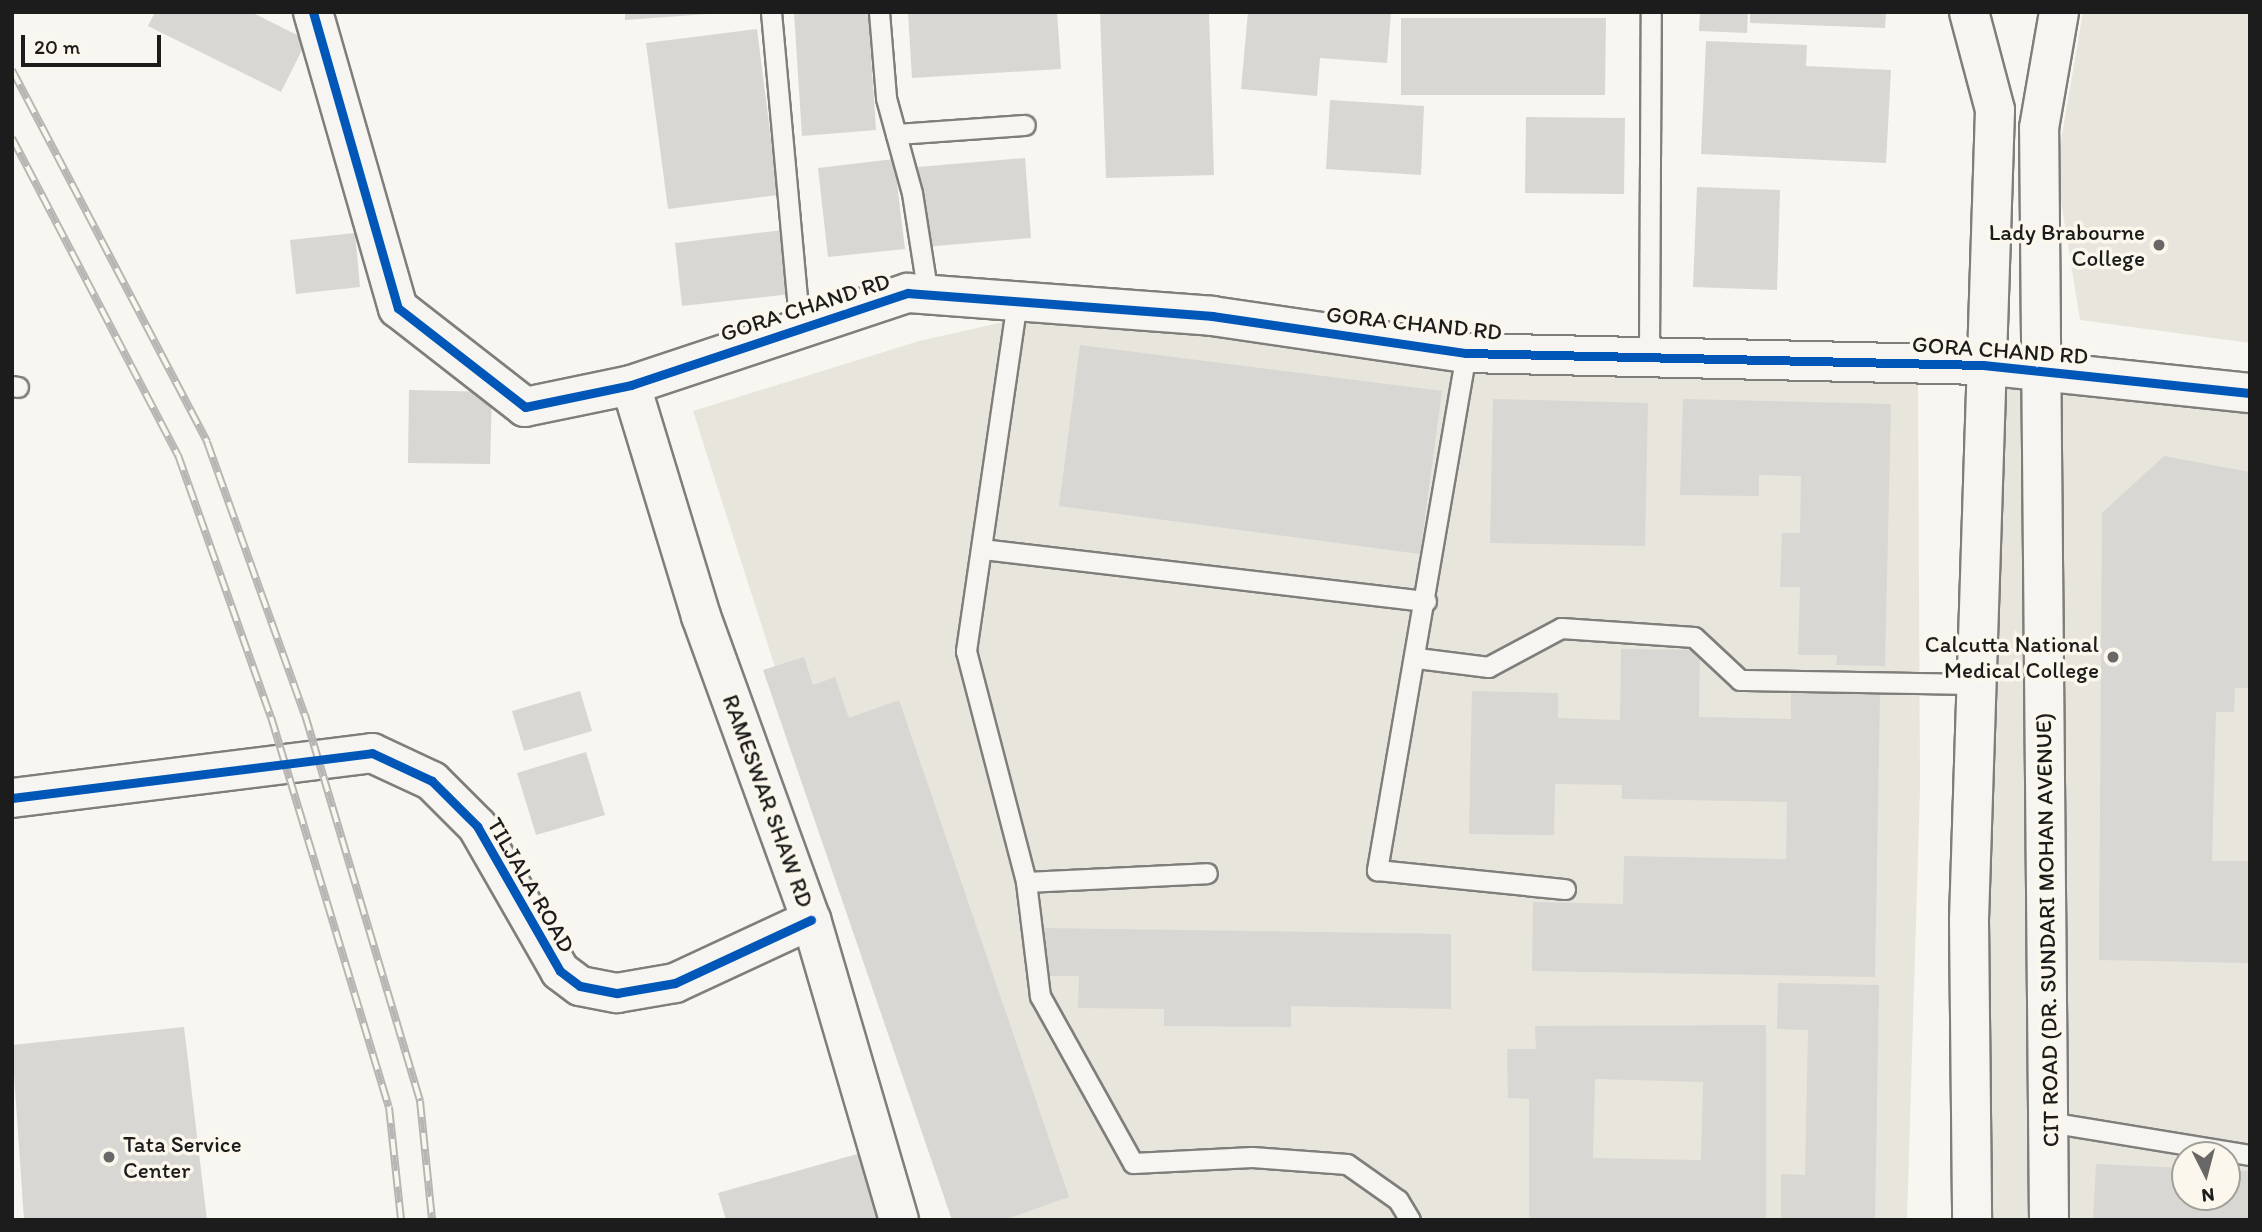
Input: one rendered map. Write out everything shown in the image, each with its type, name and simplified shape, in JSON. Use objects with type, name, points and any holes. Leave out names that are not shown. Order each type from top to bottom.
[{"type":"street","name":"GORA CHAND RD","points":[[313,12],[398,308],[524,407],[631,385],[908,293],[1212,316],[1466,353],[1649,353],[1983,365],[2250,393]]},
{"type":"street","points":[[1969,12],[1995,110],[1983,365],[1978,684],[1969,921],[1972,1220]]},
{"type":"street","name":"CIT ROAD (DR. SUNDARI MOHAN AVENUE)","points":[[2049,1220],[2039,128],[2059,12]]},
{"type":"street","name":"RAMESWAR SHAW RD","points":[[631,385],[701,616],[811,920],[899,1220]]},
{"type":"street","name":"TILJALA ROAD","points":[[12,798],[372,753],[432,781],[477,826],[560,971],[580,986],[617,993],[675,983],[811,920]]},
{"type":"lane","points":[[771,12],[800,329]]},
{"type":"lane","points":[[879,12],[886,98],[896,134],[928,295]]},
{"type":"lane","points":[[1649,353],[1651,12]]},
{"type":"lane","points":[[896,134],[1025,125]]},
{"type":"lane","points":[[1017,301],[966,651],[1026,882],[1040,996],[1133,1163],[1252,1157],[1347,1164],[1398,1200],[1410,1220]]},
{"type":"lane","points":[[1466,353],[1417,658],[1377,870],[1565,889]]},
{"type":"lane","points":[[982,549],[1426,601]]},
{"type":"lane","points":[[1417,658],[1488,667],[1561,628],[1694,637],[1740,680],[1978,684]]},
{"type":"lane","points":[[1026,882],[1206,873]]},
{"type":"lane","points":[[2048,1122],[2250,1155]]},
{"type":"shaded area","name":"Lady Brabourne College","points":[[2083,12],[2250,12],[2250,343],[2080,320],[2056,170]]},
{"type":"shaded area","points":[[1053,311],[1918,382],[1920,789],[1907,1220],[952,1220],[693,411],[919,341]]},
{"type":"shaded area","name":"Calcutta National Medical College","points":[[1983,365],[2250,393],[2250,1220],[1968,1220]]},
{"type":"building","points":[[155,12],[251,12],[307,40],[281,92],[148,26]]},
{"type":"building","points":[[625,12],[708,12],[708,14],[625,20]]},
{"type":"building","points":[[794,12],[868,12],[876,130],[802,136]]},
{"type":"building","points":[[908,12],[1057,12],[1061,69],[912,78]]},
{"type":"building","points":[[1100,12],[1209,12],[1214,175],[1106,178]]},
{"type":"building","points":[[1248,12],[1391,12],[1387,63],[1320,58],[1317,96],[1241,89]]},
{"type":"building","points":[[1700,12],[1748,12],[1747,33],[1699,31]]},
{"type":"building","points":[[1750,12],[1886,12],[1885,28],[1750,23]]},
{"type":"building","points":[[1401,18],[1606,18],[1605,95],[1401,95]]},
{"type":"building","points":[[757,29],[778,195],[668,209],[646,43]]},
{"type":"building","points":[[1706,41],[1807,45],[1806,66],[1891,70],[1886,163],[1701,154]]},
{"type":"building","points":[[1330,100],[1424,106],[1421,175],[1326,169]]},
{"type":"building","points":[[1526,117],[1625,118],[1624,194],[1525,193]]},
{"type":"building","points":[[1025,158],[1031,238],[924,247],[918,167]]},
{"type":"building","points":[[894,159],[905,249],[828,257],[818,168]]},
{"type":"building","points":[[1697,187],[1780,190],[1777,290],[1693,287]]},
{"type":"building","points":[[783,230],[791,294],[682,306],[675,243]]},
{"type":"building","points":[[355,233],[360,287],[296,294],[290,240]]},
{"type":"building","points":[[1080,345],[1442,391],[1420,554],[1059,506]]},
{"type":"building","points":[[409,390],[492,392],[490,464],[408,463]]},
{"type":"building","points":[[1493,399],[1648,403],[1645,546],[1490,543]]},
{"type":"building","points":[[1683,399],[1891,404],[1885,666],[1836,665],[1837,655],[1798,655],[1800,587],[1780,587],[1782,533],[1800,533],[1801,476],[1759,475],[1759,496],[1680,495]]},
{"type":"building","points":[[2164,456],[2250,472],[2250,688],[2235,688],[2234,712],[2216,712],[2212,861],[2250,861],[2250,963],[2099,960],[2102,513]]},
{"type":"building","points":[[1621,649],[1700,650],[1699,717],[1791,719],[1791,691],[1880,693],[1875,977],[1532,971],[1533,902],[1623,904],[1624,856],[1786,859],[1787,802],[1622,799],[1622,785],[1555,784],[1554,835],[1469,834],[1472,691],[1558,693],[1558,718],[1620,720]]},
{"type":"building","points":[[804,657],[813,685],[835,677],[849,718],[899,700],[1069,1197],[1004,1220],[952,1220],[763,670]]},
{"type":"building","points":[[580,691],[592,731],[524,751],[512,711]]},
{"type":"building","points":[[586,752],[605,815],[536,835],[517,773]]},
{"type":"building","points":[[1042,928],[1451,934],[1451,1009],[1291,1006],[1291,1027],[1164,1026],[1164,1009],[1078,1008],[1079,976],[1041,976]]},
{"type":"building","points":[[1778,983],[1879,985],[1875,1220],[1781,1220],[1781,1174],[1805,1175],[1808,1030],[1777,1029]]},
{"type":"building","points":[[1766,1025],[1766,1220],[1529,1220],[1529,1099],[1508,1098],[1507,1049],[1536,1049],[1535,1026]],"holes":[[[1595,1079],[1703,1082],[1701,1160],[1593,1158]]]},
{"type":"building","name":"Tata Service Center","points":[[184,1027],[207,1220],[24,1220],[12,1045]]},
{"type":"building","points":[[868,1151],[888,1220],[726,1220],[718,1193]]},
{"type":"building","points":[[2096,1164],[2171,1167],[2171,1211],[2241,1211],[2241,1171],[2250,1171],[2250,1220],[2093,1220]]},
{"type":"railway","points":[[12,70],[207,442],[305,715],[420,1101],[432,1220]]},
{"type":"railway","points":[[12,138],[178,455],[271,717],[389,1107],[401,1220]]},
{"type":"cycle path","points":[[313,12],[398,308],[525,407],[631,385],[908,293],[1212,316],[1466,353],[1983,365],[2250,393]]},
{"type":"cycle path","points":[[12,798],[372,753],[432,781],[477,826],[560,971],[580,986],[617,993],[675,983],[811,920]]},
{"type":"place","name":"Lady Brabourne College","points":[[2159,245]]},
{"type":"place","name":"Calcutta National Medical College","points":[[2113,657]]},
{"type":"place","name":"Tata Service Center","points":[[109,1157]]}]
